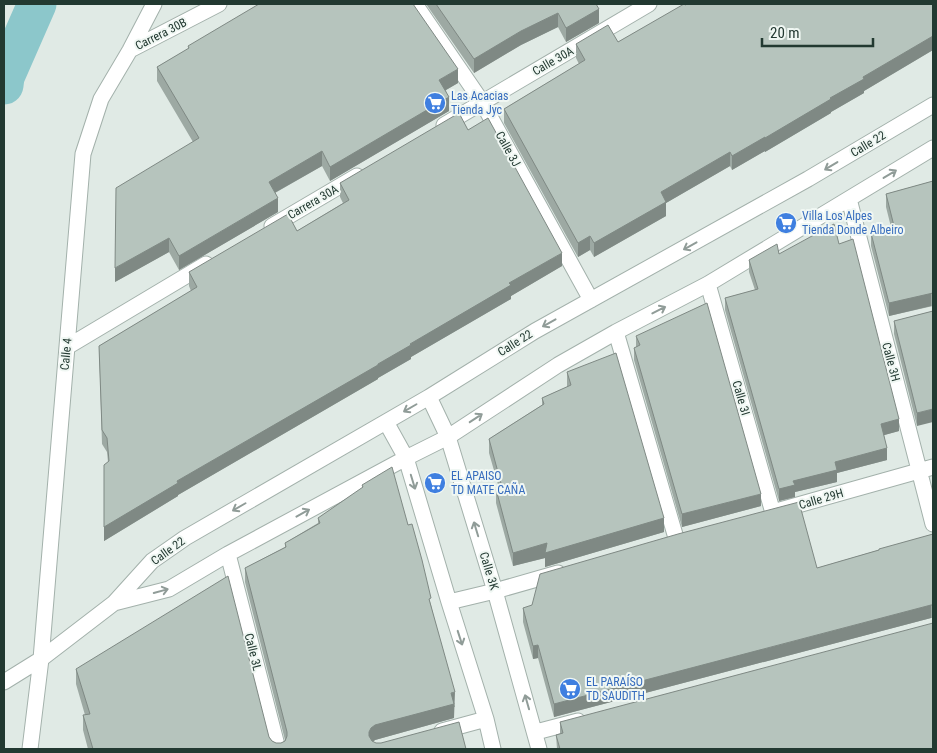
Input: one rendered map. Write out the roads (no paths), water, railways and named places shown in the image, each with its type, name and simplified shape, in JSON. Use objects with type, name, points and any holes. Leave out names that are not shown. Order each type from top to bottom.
[{"type":"street","name":"Calle 4","points":[[30,749],[41,660],[82,154],[102,99],[154,4]]},
{"type":"street","name":"Carrera 30B","points":[[130,50],[219,4]]},
{"type":"street","name":"Calle 3J","points":[[415,4],[482,102],[592,300]]},
{"type":"street","name":"Calle 30A","points":[[482,102],[649,4]]},
{"type":"street","points":[[431,132],[482,102]]},
{"type":"street","name":"Calle 22","points":[[6,681],[41,660],[114,603],[152,561],[185,538],[429,397],[535,331],[808,179],[933,105]]},
{"type":"street","name":"Calle 22","points":[[114,603],[169,589],[228,554],[448,437],[558,365],[708,284],[933,148]]},
{"type":"street","name":"Carrera 30A","points":[[262,232],[372,167]]},
{"type":"street","name":"Calle 3H","points":[[849,199],[882,327],[926,468],[933,524]]},
{"type":"street","points":[[67,346],[220,257]]},
{"type":"street","name":"Calle 3I","points":[[708,284],[768,514]]},
{"type":"street","points":[[882,327],[899,323]]},
{"type":"street","points":[[616,332],[676,538]]},
{"type":"street","name":"Calle 3K","points":[[429,397],[448,437],[495,591],[540,749]]},
{"type":"street","points":[[386,422],[406,458],[486,719],[493,749]]},
{"type":"street","name":"Calle 29H","points":[[768,514],[926,468]]},
{"type":"street","name":"Calle 3L","points":[[228,554],[278,749]]},
{"type":"street","points":[[449,602],[571,569]]},
{"type":"street","points":[[536,732],[592,717]]},
{"type":"street","points":[[432,734],[486,719]]},
{"type":"street","name":"Calle 4","points":[[33,720],[42,749]]},
{"type":"waterway","points":[[4,85],[5,77],[37,4]]},
{"type":"place","name":"Las Acacias Tienda Jyc","points":[[435,103]]},
{"type":"place","name":"Villa Los Alpes Tienda Donde Albeiro","points":[[786,223]]},
{"type":"place","name":"EL APAISO TD MATE CAÑA","points":[[435,483]]},
{"type":"place","name":"EL PARAÍSO TD SAUDITH","points":[[570,689]]}]
